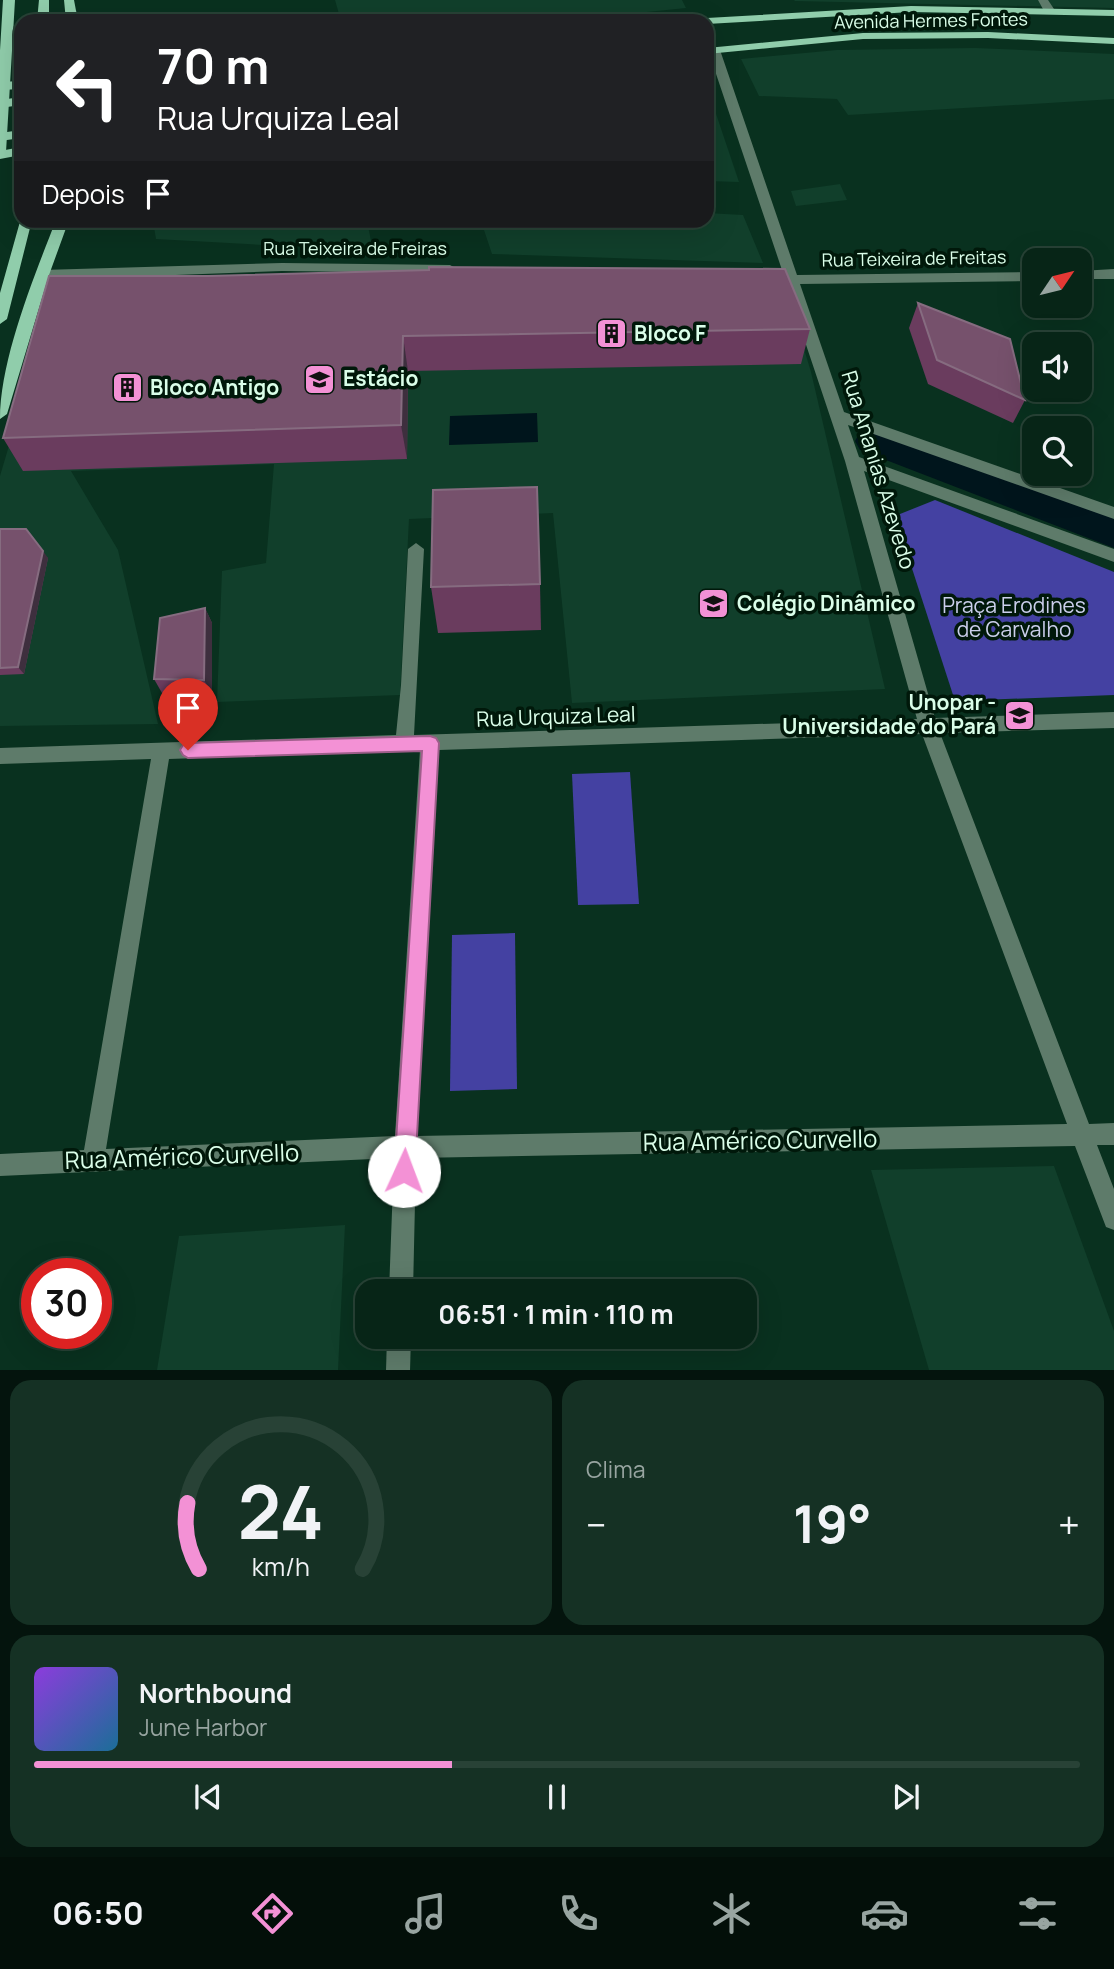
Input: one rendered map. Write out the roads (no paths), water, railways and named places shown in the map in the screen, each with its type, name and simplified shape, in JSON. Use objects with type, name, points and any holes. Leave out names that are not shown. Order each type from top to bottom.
[{"type":"main road","points":[[0,153],[9,0]]},
{"type":"main road","name":"Avenida Hermes Fontes","points":[[714,20],[803,12],[1046,5],[1114,13]]},
{"type":"main road","name":"Avenida Hermes Fontes","points":[[714,51],[863,36],[988,35],[1114,41]]},
{"type":"main road","points":[[0,319],[24,228]]},
{"type":"main road","points":[[0,414],[42,275],[61,228]]},
{"type":"street","name":"Rua Ananias Azevedo","points":[[714,59],[794,280],[853,461],[929,728],[1114,1219]]},
{"type":"street","name":"Rua Teixeira de Freiras","points":[[42,275],[282,267],[459,270]]},
{"type":"street","points":[[1092,275],[1114,274]]},
{"type":"street","name":"Rua Teixeira de Freitas","points":[[794,280],[1022,276]]},
{"type":"street","points":[[767,280],[794,280]]},
{"type":"street","points":[[838,416],[1114,513]]},
{"type":"street","points":[[853,461],[1114,556]]},
{"type":"street","points":[[404,744],[410,685],[416,549]]},
{"type":"street","name":"Rua Urquiza Leal","points":[[0,756],[1114,720]]},
{"type":"street","points":[[401,1279],[405,1147],[430,743]]},
{"type":"street","points":[[93,1161],[161,751]]},
{"type":"street","name":"Rua Américo Curvello","points":[[0,1165],[405,1147],[1114,1135]]},
{"type":"street","points":[[398,1370],[399,1349]]},
{"type":"water","points":[[537,413],[538,442],[449,445],[450,416]]},
{"type":"waterway","points":[[872,441],[1114,533]]},
{"type":"place","name":"Bloco F","points":[[611,334]]},
{"type":"place","name":"Estácio","points":[[320,379]]},
{"type":"place","name":"Bloco Antigo","points":[[127,388]]},
{"type":"place","name":"Colégio Dinâmico","points":[[714,604]]},
{"type":"place","name":"Unopar - Universidade do Pará","points":[[1019,715]]},
{"type":"park label","name":"Praça Erodines de Carvalho","points":[[1014,618]]}]
